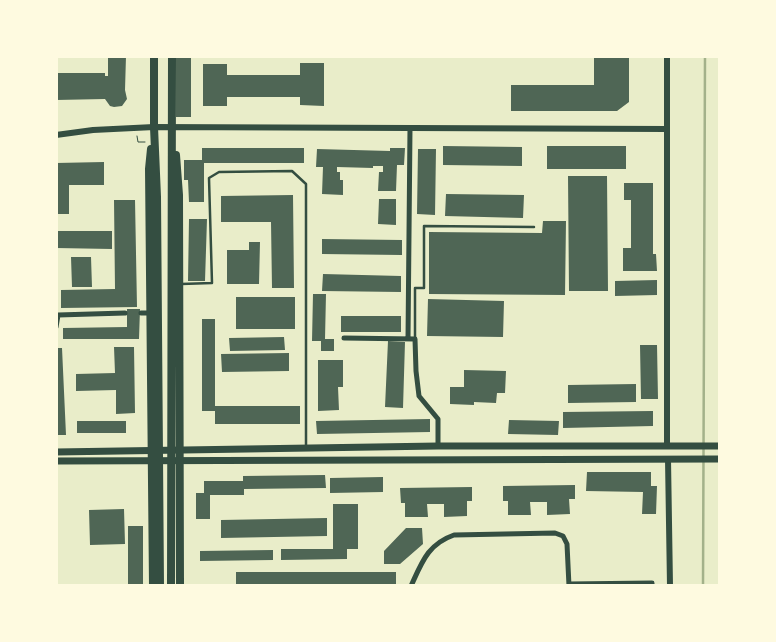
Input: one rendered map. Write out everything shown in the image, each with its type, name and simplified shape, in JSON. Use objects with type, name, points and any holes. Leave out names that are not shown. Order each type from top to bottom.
[{"type":"main road","points":[[154,56],[160,586]]},
{"type":"main road","points":[[171,586],[172,56]]},
{"type":"main road","points":[[154,127],[149,169],[151,461],[154,586]]},
{"type":"main road","points":[[172,127],[179,195],[180,586]]},
{"type":"main road","points":[[56,452],[438,446],[720,446]]},
{"type":"main road","points":[[56,461],[719,459]]},
{"type":"street","points":[[667,56],[667,446]]},
{"type":"street","points":[[56,136],[93,130],[154,127],[667,129]]},
{"type":"street","points":[[408,339],[410,128]]},
{"type":"street","points":[[56,327],[58,315],[125,313]]},
{"type":"street","points":[[140,313],[150,313]]},
{"type":"street","points":[[344,338],[415,339],[419,396],[438,419],[438,446]]},
{"type":"street","points":[[668,459],[670,586]]},
{"type":"street","points":[[411,586],[424,557],[441,540],[454,536],[555,533],[563,536],[567,544],[569,585],[652,583],[652,586]]},
{"type":"lane","points":[[179,284],[212,284],[209,178],[219,172],[292,172],[306,184],[306,448]]},
{"type":"lane","points":[[415,339],[415,288],[424,288],[424,226],[534,228]]},
{"type":"building","points":[[108,56],[126,56],[125,90],[127,99],[122,106],[110,106],[105,99],[56,100],[56,73],[105,73],[105,76],[108,76]]},
{"type":"building","points":[[176,56],[191,56],[191,117],[176,117]]},
{"type":"building","points":[[594,56],[629,56],[629,102],[617,111],[511,111],[511,85],[594,85]]},
{"type":"building","points":[[300,63],[324,63],[324,106],[300,105],[300,97],[227,97],[227,106],[203,106],[203,64],[227,64],[227,75],[300,75]]},
{"type":"building","points":[[443,146],[522,147],[522,166],[443,165]]},
{"type":"building","points":[[547,146],[626,146],[626,169],[547,169]]},
{"type":"building","points":[[202,148],[304,148],[304,163],[204,163],[204,202],[189,202],[188,180],[184,180],[184,160],[202,160]]},
{"type":"building","points":[[390,148],[405,148],[404,165],[397,165],[396,191],[378,191],[379,172],[383,172],[383,166],[373,166],[373,168],[337,167],[337,172],[340,172],[340,180],[343,180],[343,195],[322,194],[323,167],[316,167],[317,149],[390,151]]},
{"type":"building","points":[[418,149],[436,149],[435,215],[417,214]]},
{"type":"building","points":[[104,162],[104,185],[69,185],[69,214],[56,214],[56,163]]},
{"type":"building","points":[[568,176],[607,176],[608,291],[569,291]]},
{"type":"building","points":[[624,183],[653,183],[653,254],[656,254],[657,271],[623,271],[623,248],[631,248],[631,200],[624,200]]},
{"type":"building","points":[[446,194],[524,195],[523,218],[445,216]]},
{"type":"building","points":[[293,195],[294,288],[272,288],[271,222],[221,222],[221,196]]},
{"type":"building","points":[[379,199],[396,199],[396,225],[378,224]]},
{"type":"building","points":[[114,200],[135,200],[137,307],[61,308],[61,290],[115,289]]},
{"type":"building","points":[[189,219],[207,219],[205,281],[188,281]]},
{"type":"building","points":[[543,221],[566,221],[565,295],[429,294],[429,232],[542,233]]},
{"type":"building","points":[[56,231],[112,231],[112,249],[56,248]]},
{"type":"building","points":[[322,239],[402,240],[402,255],[322,254]]},
{"type":"building","points":[[249,242],[260,242],[259,284],[227,284],[227,250],[249,250]]},
{"type":"building","points":[[71,257],[91,257],[92,287],[72,287]]},
{"type":"building","points":[[323,274],[401,276],[401,292],[322,291]]},
{"type":"building","points":[[657,280],[657,295],[615,296],[615,281]]},
{"type":"building","points":[[313,294],[326,294],[325,339],[334,339],[334,351],[321,351],[321,341],[312,341]]},
{"type":"building","points":[[236,297],[295,297],[295,329],[236,329]]},
{"type":"building","points":[[428,299],[504,301],[503,337],[427,336]]},
{"type":"building","points":[[127,309],[140,309],[139,339],[63,339],[63,328],[127,327]]},
{"type":"building","points":[[341,316],[401,316],[401,332],[341,332]]},
{"type":"building","points":[[202,319],[215,319],[215,406],[300,406],[300,424],[215,424],[215,411],[202,411]]},
{"type":"building","points":[[284,337],[285,350],[230,351],[229,338]]},
{"type":"building","points":[[388,341],[405,342],[403,408],[385,407]]},
{"type":"building","points":[[640,345],[657,345],[658,399],[641,399]]},
{"type":"building","points":[[114,347],[134,347],[135,413],[116,414],[116,390],[76,391],[76,374],[115,373]]},
{"type":"building","points":[[56,348],[62,348],[66,435],[56,435]]},
{"type":"building","points":[[289,353],[289,371],[222,372],[221,354]]},
{"type":"building","points":[[318,360],[343,360],[343,387],[338,387],[339,410],[318,411]]},
{"type":"building","points":[[464,370],[506,371],[505,393],[497,393],[496,403],[474,402],[474,405],[450,404],[450,387],[464,387]]},
{"type":"building","points":[[636,384],[636,402],[568,403],[568,385]]},
{"type":"building","points":[[653,411],[653,426],[563,428],[563,412]]},
{"type":"building","points":[[430,419],[430,432],[317,434],[316,421]]},
{"type":"building","points":[[509,420],[559,421],[558,435],[508,434]]},
{"type":"building","points":[[77,421],[126,421],[126,433],[77,433]]},
{"type":"building","points":[[587,472],[651,472],[651,486],[657,486],[656,514],[642,514],[643,492],[586,491]]},
{"type":"building","points":[[325,475],[326,488],[244,489],[244,495],[210,495],[210,519],[196,519],[196,493],[204,493],[204,481],[243,481],[243,476]]},
{"type":"building","points":[[383,477],[383,492],[330,493],[330,478]]},
{"type":"building","points":[[575,485],[575,499],[569,499],[570,514],[547,515],[547,502],[530,502],[531,515],[508,515],[508,501],[503,501],[503,486]]},
{"type":"building","points":[[472,487],[472,501],[467,501],[467,516],[444,517],[444,504],[427,504],[428,517],[405,517],[405,503],[401,503],[400,488]]},
{"type":"building","points":[[333,504],[358,504],[358,549],[347,549],[347,559],[281,560],[281,549],[333,549]]},
{"type":"building","points":[[124,509],[125,544],[90,545],[89,510]]},
{"type":"building","points":[[327,518],[327,536],[221,538],[221,520]]},
{"type":"building","points":[[128,526],[143,526],[143,586],[128,586]]},
{"type":"building","points":[[406,528],[422,528],[423,544],[400,564],[384,564],[384,551]]},
{"type":"building","points":[[273,550],[273,560],[200,561],[200,551]]},
{"type":"building","points":[[236,572],[396,572],[396,586],[236,586]]},
{"type":"waterway","points":[[703,586],[705,56]]}]
